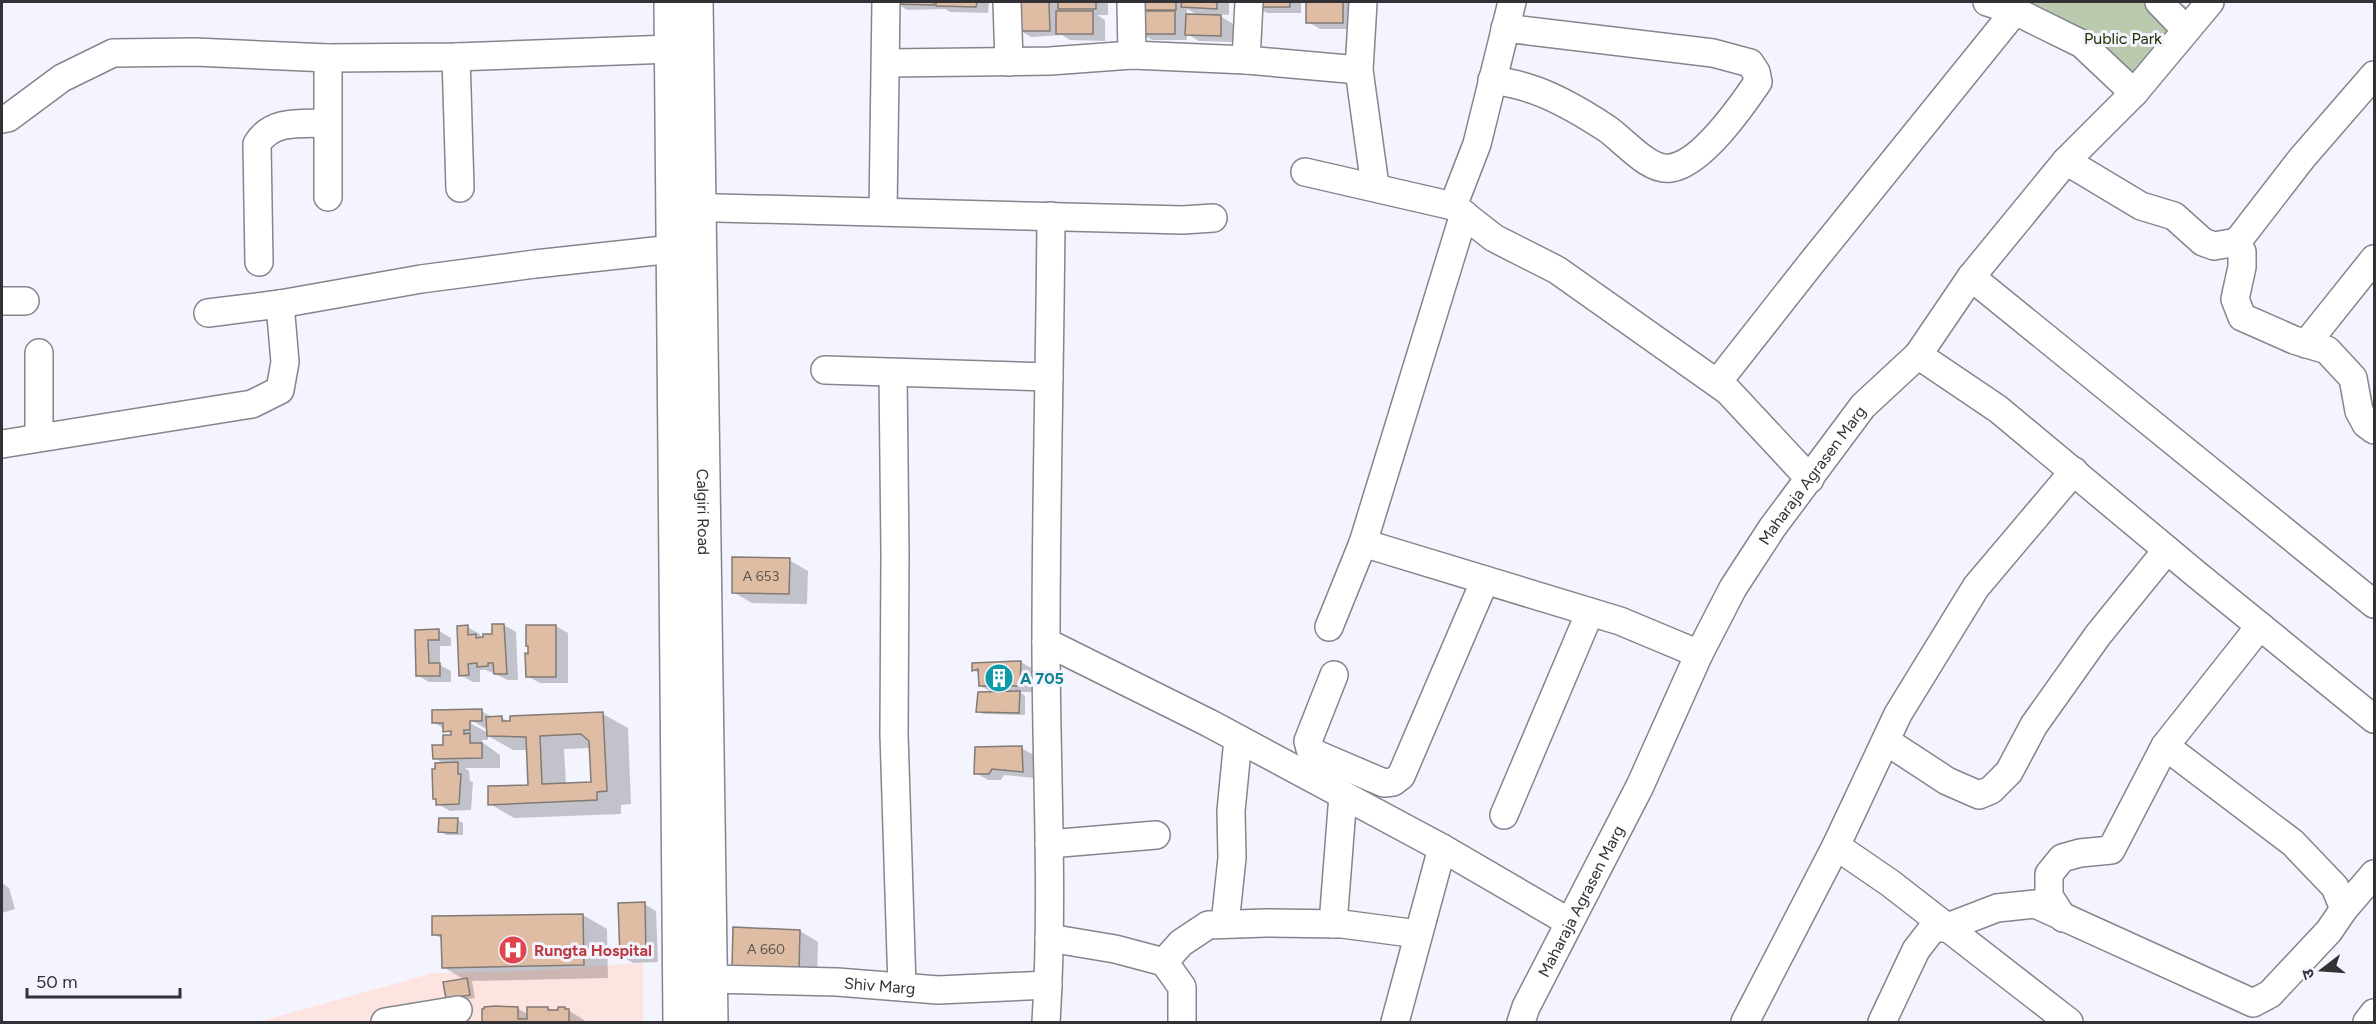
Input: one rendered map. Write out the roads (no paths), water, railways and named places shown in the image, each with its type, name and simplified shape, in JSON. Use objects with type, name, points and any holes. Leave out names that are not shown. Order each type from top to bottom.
[{"type":"main road","name":"Calgiri Road","points":[[671,2],[671,49],[685,207],[711,1023]]},
{"type":"main road","name":"Calgiri Road","points":[[680,1023],[673,249],[685,207],[696,2]]},
{"type":"street","points":[[883,212],[886,2]]},
{"type":"street","points":[[1007,2],[1009,62]]},
{"type":"street","points":[[1131,2],[1132,55]]},
{"type":"street","points":[[1246,60],[1248,2]]},
{"type":"street","points":[[1363,2],[1359,70],[1375,186]]},
{"type":"street","points":[[1329,627],[1363,543],[1477,144],[1512,2]]},
{"type":"street","points":[[1987,2],[2015,11],[2082,44],[2134,93]]},
{"type":"street","points":[[2158,2],[2186,30]]},
{"type":"street","name":"Maharaja Agrasen Marg","points":[[1521,1023],[1526,1007],[1640,786],[1699,654],[1733,588],[1772,528],[1863,406],[1918,355],[1971,277],[2066,161],[2134,93],[2210,2]]},
{"type":"street","points":[[1717,383],[2015,11]]},
{"type":"street","points":[[1492,80],[1528,88],[1554,99],[1606,128],[1652,165],[1671,168],[1696,157],[1758,82],[1756,72],[1750,63],[1713,53],[1505,27]]},
{"type":"street","points":[[2,119],[8,118],[62,78],[113,53],[195,52],[328,58],[456,57],[671,49]]},
{"type":"street","points":[[886,63],[1009,62],[1132,55],[1246,60],[1359,70]]},
{"type":"street","points":[[456,57],[460,188]]},
{"type":"street","points":[[328,58],[328,197]]},
{"type":"street","points":[[2066,161],[2141,206],[2174,216],[2203,242],[2214,246],[2236,242],[2302,158],[2374,75]]},
{"type":"street","points":[[259,262],[257,144],[263,134],[277,125],[327,123]]},
{"type":"street","points":[[1305,171],[1375,186],[1458,210],[1494,238],[1557,270],[1728,391],[1810,478]]},
{"type":"street","points":[[685,207],[1183,220],[1213,218]]},
{"type":"street","points":[[1046,1023],[1049,844],[1046,642],[1052,216]]},
{"type":"street","points":[[2236,242],[2242,252],[2242,267],[2235,299],[2242,317],[2306,344],[2327,350],[2353,378],[2359,411],[2366,424],[2374,430]]},
{"type":"street","points":[[208,313],[280,304],[421,279],[673,249]]},
{"type":"street","points":[[2306,344],[2374,259]]},
{"type":"street","points":[[1971,277],[2374,604]]},
{"type":"street","points":[[2,444],[252,404],[280,390],[285,362],[280,304]]},
{"type":"street","points":[[39,353],[39,437]]},
{"type":"street","points":[[1918,355],[1998,409],[2374,719]]},
{"type":"street","points":[[825,370],[1050,377]]},
{"type":"street","points":[[893,373],[894,734],[902,987]]},
{"type":"street","points":[[1745,1023],[1836,846],[1898,714],[1976,587],[2074,471]]},
{"type":"street","points":[[1363,543],[1620,621],[1699,654]]},
{"type":"street","points":[[1886,741],[1947,781],[1979,795],[1991,790],[2008,772],[2034,725],[2098,635],[2167,550]]},
{"type":"street","points":[[1334,675],[1308,741],[1310,749],[1316,754],[1384,783],[1393,782],[1401,776],[1485,580]]},
{"type":"street","points":[[1504,814],[1590,612]]},
{"type":"street","points":[[2063,918],[2049,896],[2049,874],[2062,858],[2080,853],[2111,850],[2165,746],[2260,626]]},
{"type":"street","points":[[1046,642],[1239,739],[1442,848],[1569,922]]},
{"type":"street","points":[[1225,924],[1232,858],[1231,811],[1239,739]]},
{"type":"street","points":[[2165,746],[2293,843],[2335,887],[2344,909]]},
{"type":"street","points":[[1333,924],[1343,795]]},
{"type":"street","points":[[1049,844],[1156,835]]},
{"type":"street","points":[[1836,846],[1890,883],[2069,1023]]},
{"type":"street","points":[[1395,1023],[1442,848]]},
{"type":"street","points":[[1882,1023],[1916,950],[1933,928],[1945,928],[1997,908],[2035,904],[2256,1013],[2270,994],[2330,932],[2344,909],[2374,874]]},
{"type":"street","points":[[1164,962],[1181,943],[1208,925],[1333,924],[1418,934]]},
{"type":"street","points":[[1048,938],[1115,949],[1164,962],[1182,987],[1182,1023]]},
{"type":"street","name":"Shiv Marg","points":[[710,979],[837,982],[938,990],[1048,985]]},
{"type":"street","points":[[386,1023],[458,1010]]},
{"type":"street","points":[[2367,1023],[2374,1013]]},
{"type":"place","name":"A 705","points":[[999,678]]},
{"type":"place","name":"Rungta Hospital","points":[[513,950]]},
{"type":"park label","name":"Public Park","points":[[2123,38]]}]
